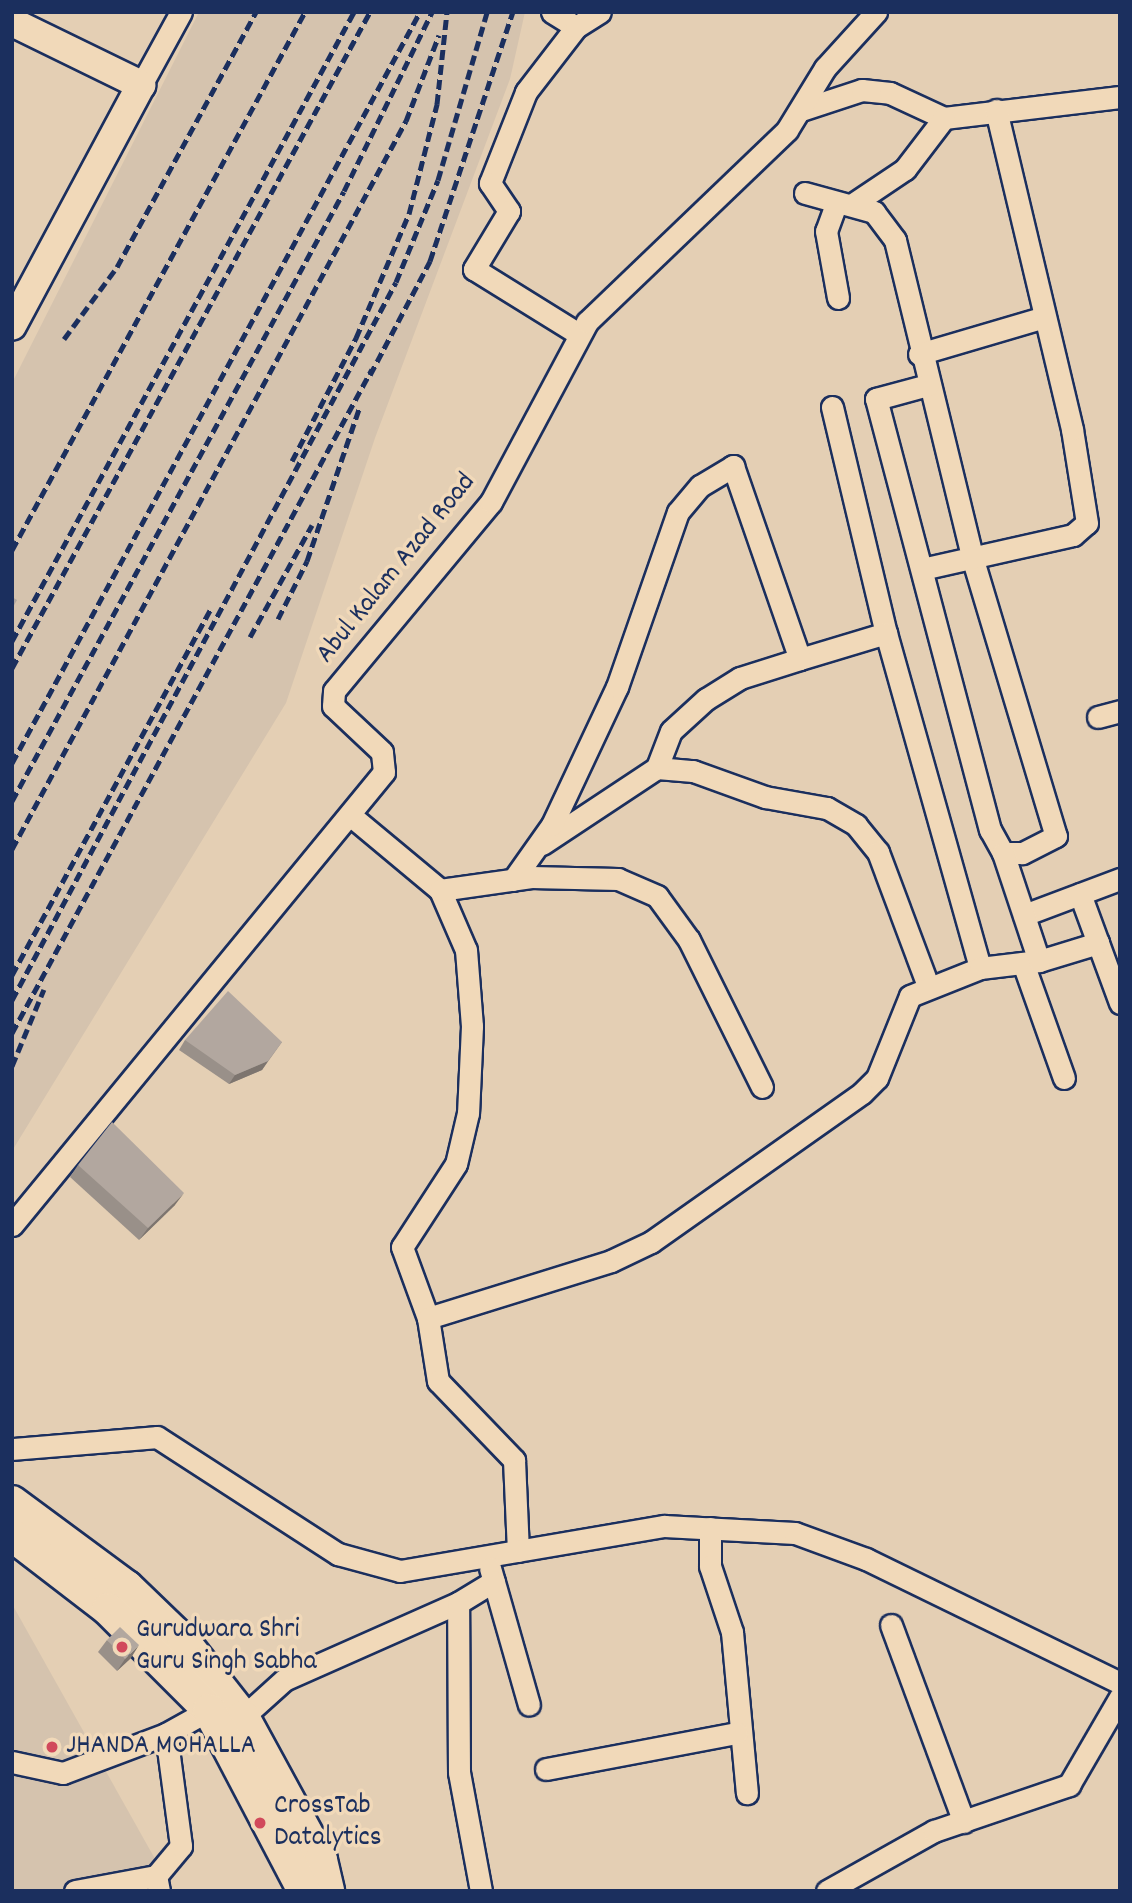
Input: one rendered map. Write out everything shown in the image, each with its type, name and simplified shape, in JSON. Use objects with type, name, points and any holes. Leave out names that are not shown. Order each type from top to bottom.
[{"type":"main road","points":[[12,1502],[127,1587],[184,1643],[243,1717],[321,1860],[328,1891]]},
{"type":"main road","points":[[12,1535],[108,1609],[209,1710],[304,1891]]},
{"type":"street","points":[[12,326],[181,12]]},
{"type":"street","points":[[552,12],[576,27]]},
{"type":"street","points":[[579,334],[474,268],[509,211],[490,183],[526,92],[576,27],[600,12]]},
{"type":"street","name":"Abul Kalam Azad Road","points":[[12,1225],[97,1114],[375,786],[386,761],[333,706],[334,691],[491,502],[579,334],[727,193],[801,110],[825,68],[876,12]]},
{"type":"street","points":[[12,22],[141,85]]},
{"type":"street","points":[[801,110],[876,90],[944,118],[1120,97]]},
{"type":"street","points":[[922,569],[1073,535],[1087,523],[1045,317],[996,110]]},
{"type":"street","points":[[838,298],[826,231],[845,204],[905,169],[944,118]]},
{"type":"street","points":[[806,193],[886,220],[973,559],[1056,836],[1050,845],[1003,853]]},
{"type":"street","points":[[919,354],[1045,317]]},
{"type":"street","points":[[928,385],[876,399],[984,811],[1003,853],[1024,915],[1031,962],[1064,1079]]},
{"type":"street","points":[[832,407],[886,633],[980,968]]},
{"type":"street","points":[[513,880],[539,846],[617,687],[678,512],[700,486],[733,466],[800,659]]},
{"type":"street","points":[[539,846],[657,768],[671,732],[706,699],[740,678],[886,633]]},
{"type":"street","points":[[1098,717],[1120,711]]},
{"type":"street","points":[[657,768],[693,771],[765,797],[827,807],[851,820],[878,852],[928,986]]},
{"type":"street","points":[[350,815],[440,890],[466,950],[472,1026],[468,1113],[456,1164],[402,1247],[428,1318],[438,1381],[514,1460],[518,1551]]},
{"type":"street","points":[[1024,915],[1120,878]]},
{"type":"street","points":[[440,890],[513,880],[618,879],[657,896],[689,940],[762,1087]]},
{"type":"street","points":[[1080,894],[1120,1003]]},
{"type":"street","points":[[428,1318],[611,1261],[651,1242],[862,1093],[883,1066],[902,1006],[928,986],[980,968],[1031,962],[1098,943]]},
{"type":"street","points":[[12,1449],[157,1437],[338,1554],[400,1571],[664,1527],[795,1533],[854,1555],[1120,1683]]},
{"type":"street","points":[[710,1528],[712,1576],[732,1632],[737,1733],[747,1793]]},
{"type":"street","points":[[487,1556],[529,1705]]},
{"type":"street","points":[[243,1717],[284,1680],[458,1603],[494,1581]]},
{"type":"street","points":[[458,1603],[458,1772],[481,1891]]},
{"type":"street","points":[[891,1625],[964,1822]]},
{"type":"street","points":[[827,1891],[858,1883],[964,1822],[1069,1784],[1120,1697]]},
{"type":"street","points":[[12,1762],[63,1773],[166,1734],[209,1710]]},
{"type":"street","points":[[546,1769],[737,1733]]},
{"type":"street","points":[[75,1891],[157,1884],[181,1846],[166,1734]]},
{"type":"shaded area","points":[[199,12],[525,12],[510,79],[375,438],[286,703],[12,1151],[12,383]]},
{"type":"shaded area","name":"JHANDA MOHALLA","points":[[12,1604],[173,1891],[12,1891]]},
{"type":"building","points":[[228,991],[282,1042],[268,1061],[235,1075],[185,1040]]},
{"type":"building","points":[[112,1122],[184,1193],[148,1228],[78,1165]]},
{"type":"building","points":[[120,1627],[139,1645],[125,1659],[107,1640]]},
{"type":"railway","points":[[64,339],[117,267],[256,12]]},
{"type":"railway","points":[[12,550],[305,12]]},
{"type":"railway","points":[[12,641],[354,12]]},
{"type":"railway","points":[[12,668],[370,12]]},
{"type":"railway","points":[[12,763],[420,12]]},
{"type":"railway","points":[[12,801],[344,191],[432,12]]},
{"type":"railway","points":[[292,461],[356,338],[409,214],[437,104],[447,12]]},
{"type":"railway","points":[[12,1000],[396,282],[438,180],[487,12]]},
{"type":"railway","points":[[370,375],[430,261],[513,12]]},
{"type":"railway","points":[[12,849],[406,121],[439,35]]},
{"type":"railway","points":[[12,1033],[372,369]]},
{"type":"railway","points":[[278,619],[307,561],[359,409]]},
{"type":"railway","points":[[250,637],[312,525]]},
{"type":"railway","points":[[12,975],[211,608]]},
{"type":"railway","points":[[12,1066],[44,989]]},
{"type":"place","name":"Gurudwara Shri Guru Singh Sabha","points":[[122,1647]]},
{"type":"place","name":"JHANDA MOHALLA","points":[[52,1747]]},
{"type":"place","name":"CrossTab Datalytics","points":[[260,1823]]}]
